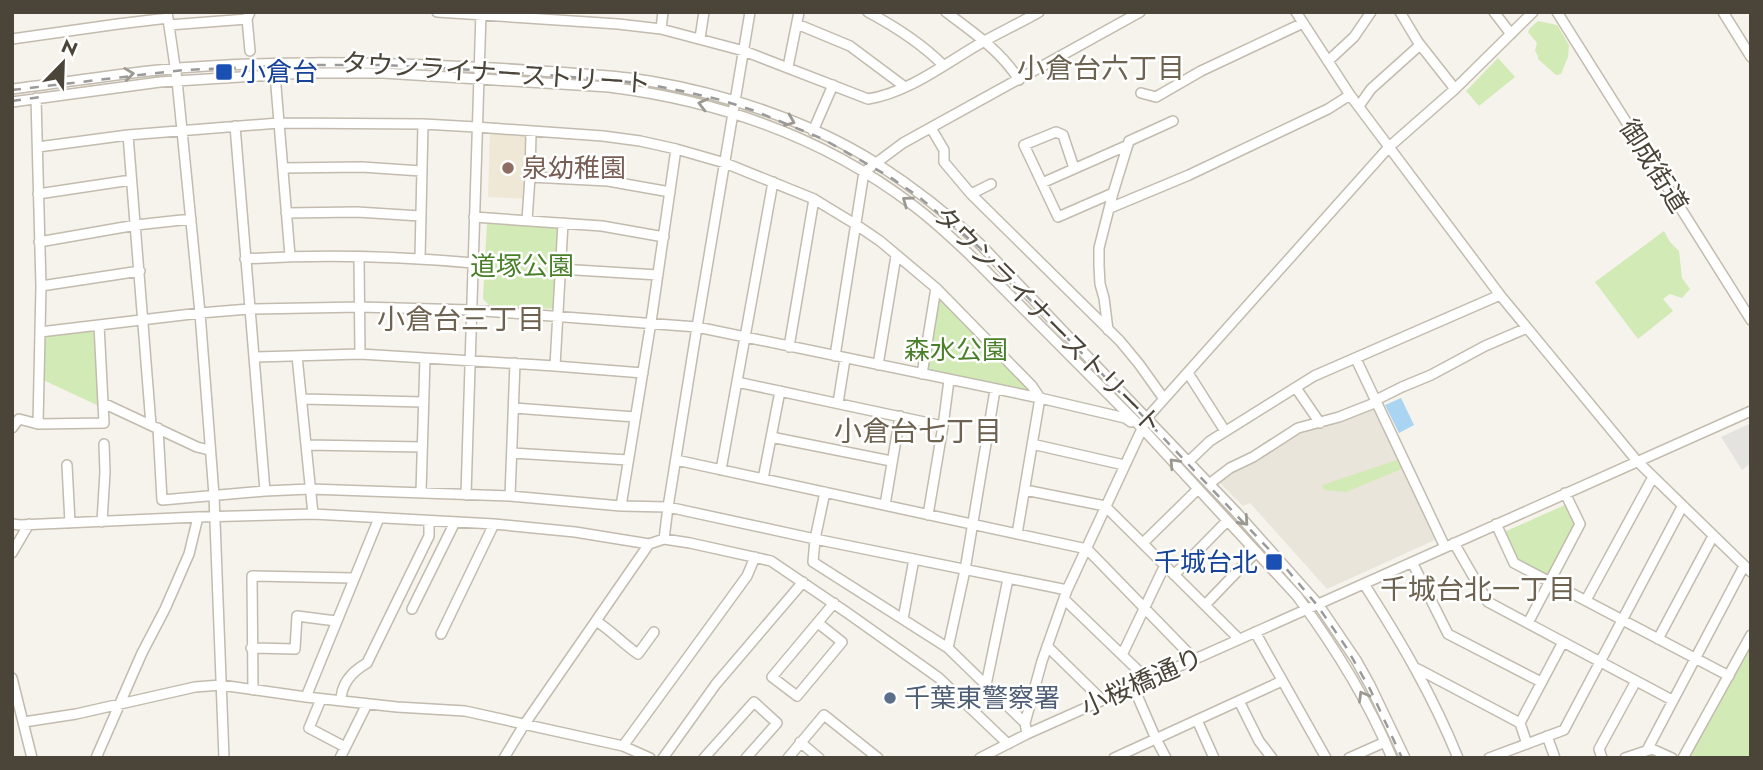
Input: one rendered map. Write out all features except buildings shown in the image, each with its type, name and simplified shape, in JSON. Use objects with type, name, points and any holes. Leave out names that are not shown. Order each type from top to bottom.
[{"type":"street","points":[[116,12],[118,23]]},
{"type":"street","points":[[437,12],[578,17],[661,29],[700,38],[789,66],[868,99],[905,87],[1039,12]]},
{"type":"street","points":[[618,24],[619,12]]},
{"type":"street","points":[[661,29],[663,12]]},
{"type":"street","points":[[700,38],[704,12]]},
{"type":"street","points":[[664,538],[750,12]]},
{"type":"street","points":[[789,66],[799,12]]},
{"type":"street","points":[[868,12],[917,41],[943,65]]},
{"type":"street","points":[[946,12],[984,41],[1011,67],[1019,80]]},
{"type":"street","points":[[1019,12],[1026,20]]},
{"type":"street","points":[[835,356],[864,172],[903,143],[1140,12]]},
{"type":"street","points":[[1296,12],[1350,95],[1500,295],[1637,461],[1748,569],[1694,659],[1647,750]]},
{"type":"street","points":[[1328,61],[1354,37],[1371,12]]},
{"type":"street","points":[[1400,12],[1420,45],[1455,89]]},
{"type":"street","points":[[1494,12],[1511,34]]},
{"type":"street","points":[[1027,734],[1025,723],[1065,595],[1147,418],[1389,147],[1455,89],[1533,12]]},
{"type":"street","name":"御成街道","points":[[1557,12],[1751,320]]},
{"type":"street","points":[[1723,12],[1751,57]]},
{"type":"street","points":[[466,495],[481,13]]},
{"type":"street","points":[[12,39],[118,23],[251,14],[250,51]]},
{"type":"street","points":[[168,18],[191,219],[214,495],[224,758]]},
{"type":"street","points":[[1141,93],[1156,97],[1201,71],[1303,23]]},
{"type":"street","points":[[797,24],[850,46],[905,87]]},
{"type":"street","points":[[1359,106],[1371,89],[1420,45]]},
{"type":"street","name":"タウンライナーストリート","points":[[12,89],[175,69],[305,62],[478,67],[647,80],[734,102],[813,131],[876,163],[931,202],[980,244],[1147,418],[1318,604],[1370,685],[1405,758]]},
{"type":"street","name":"タウンライナーストリート","points":[[12,102],[177,80],[275,74],[383,73],[609,87],[681,98],[764,124],[819,147],[864,172],[913,206],[970,255],[1142,428],[1307,609],[1357,687],[1392,758]]},
{"type":"street","points":[[275,74],[290,256]]},
{"type":"street","points":[[813,131],[833,85]]},
{"type":"street","points":[[1110,208],[1189,175],[1328,109],[1350,95]]},
{"type":"street","points":[[36,98],[41,286],[38,424]]},
{"type":"street","points":[[1108,330],[1098,266],[1099,248],[1129,141],[1173,121]]},
{"type":"street","points":[[38,147],[128,135],[279,122],[423,124],[603,136],[640,141],[725,163],[814,200],[855,224],[936,288],[1032,386],[1040,398],[1017,534]]},
{"type":"street","points":[[420,258],[423,124]]},
{"type":"street","points":[[235,126],[265,491]]},
{"type":"street","points":[[931,128],[944,150],[944,162],[971,194],[1120,341],[1164,399]]},
{"type":"street","points":[[527,220],[531,132]]},
{"type":"street","points":[[1074,168],[1060,133],[1056,132],[1024,145],[1058,217],[1114,192]]},
{"type":"street","points":[[128,135],[162,500],[310,489],[510,496],[621,506],[668,507],[1008,579],[1065,595],[1148,680]]},
{"type":"street","points":[[1042,183],[1128,145]]},
{"type":"street","points":[[621,506],[676,149]]},
{"type":"street","points":[[283,168],[362,167],[421,171]]},
{"type":"street","points":[[530,177],[608,181],[670,192]]},
{"type":"street","points":[[38,194],[131,180]]},
{"type":"street","points":[[721,470],[772,182]]},
{"type":"street","points":[[971,194],[991,184]]},
{"type":"street","points":[[789,347],[814,200]]},
{"type":"street","points":[[286,213],[357,212],[420,216]]},
{"type":"street","points":[[474,217],[620,228],[664,237]]},
{"type":"street","points":[[39,242],[136,225],[191,219]]},
{"type":"street","points":[[555,366],[563,223]]},
{"type":"street","points":[[245,259],[290,256],[420,258],[473,263]]},
{"type":"street","points":[[878,365],[896,256]]},
{"type":"street","points":[[359,258],[360,354]]},
{"type":"street","points":[[560,269],[658,275]]},
{"type":"street","points":[[41,286],[140,271]]},
{"type":"street","points":[[922,374],[936,288]]},
{"type":"street","points":[[1188,462],[1210,441],[1314,376],[1500,295]]},
{"type":"street","points":[[40,332],[250,309],[360,307],[471,310],[697,327],[1040,398],[1125,418],[1142,428]]},
{"type":"street","points":[[12,428],[19,419],[38,424],[104,423],[99,325]]},
{"type":"street","points":[[1209,484],[1230,468],[1253,457],[1298,428],[1339,417],[1377,401],[1485,346],[1527,328]]},
{"type":"street","points":[[256,357],[360,354],[643,373]]},
{"type":"street","points":[[298,356],[313,514]]},
{"type":"street","points":[[421,492],[425,358]]},
{"type":"street","points":[[838,403],[845,359]]},
{"type":"street","points":[[1356,359],[1450,545],[1488,602],[1672,700]]},
{"type":"street","points":[[510,496],[515,363]]},
{"type":"street","points":[[1188,373],[1225,431]]},
{"type":"street","points":[[928,515],[949,380]]},
{"type":"street","points":[[737,382],[943,426]]},
{"type":"street","points":[[1296,388],[1320,422]]},
{"type":"street","points":[[948,648],[965,570],[995,390]]},
{"type":"street","points":[[764,479],[780,391]]},
{"type":"street","points":[[303,399],[423,402]]},
{"type":"street","points":[[103,403],[197,447],[209,450]]},
{"type":"street","points":[[514,408],[635,417]]},
{"type":"street","name":"小桜橋通り","points":[[986,757],[1027,734],[1133,686],[1751,411]]},
{"type":"street","points":[[885,505],[900,416]]},
{"type":"street","points":[[771,437],[891,461]]},
{"type":"street","points":[[102,522],[104,444]]},
{"type":"street","points":[[1032,444],[1124,465]]},
{"type":"street","points":[[307,445],[422,447]]},
{"type":"street","points":[[512,453],[628,460]]},
{"type":"street","points":[[676,460],[1087,549],[1194,659]]},
{"type":"street","points":[[67,465],[70,523]]},
{"type":"street","points":[[1586,600],[1653,477]]},
{"type":"street","points":[[1143,543],[1198,489]]},
{"type":"street","points":[[1025,490],[1105,506],[1239,639]]},
{"type":"street","points":[[825,492],[813,562],[948,648],[1025,723]]},
{"type":"street","points":[[1528,623],[1580,524],[1565,493]]},
{"type":"street","points":[[1489,758],[1564,730],[1682,507]]},
{"type":"street","points":[[12,524],[313,514],[494,524],[575,532],[649,544],[664,538],[755,557],[771,561],[803,582],[939,678],[1008,744]]},
{"type":"street","points":[[96,758],[189,554],[198,517]]},
{"type":"street","points":[[306,697],[379,518]]},
{"type":"street","points":[[341,701],[341,694],[353,671],[367,663],[412,571],[429,536],[429,521]]},
{"type":"street","points":[[412,609],[455,522]]},
{"type":"street","points":[[12,553],[30,524]]},
{"type":"street","points":[[441,634],[494,524]]},
{"type":"street","points":[[1174,575],[1230,524],[1254,554],[1205,605]]},
{"type":"street","points":[[1496,524],[1514,563],[1728,676]]},
{"type":"street","points":[[1658,639],[1713,536]]},
{"type":"street","points":[[504,758],[649,544]]},
{"type":"street","points":[[623,746],[747,576],[755,557]]},
{"type":"street","points":[[903,619],[914,559]]},
{"type":"street","points":[[1412,562],[1448,634],[1541,682]]},
{"type":"street","points":[[1122,654],[1165,565]]},
{"type":"street","points":[[253,690],[252,576],[353,579]]},
{"type":"street","points":[[986,685],[1008,579]]},
{"type":"street","points":[[663,758],[716,684],[803,582]]},
{"type":"street","points":[[1364,584],[1416,668],[1458,758]]},
{"type":"street","points":[[818,623],[842,642],[797,696],[772,677],[834,603]]},
{"type":"street","points":[[251,648],[295,649],[297,616],[336,621]]},
{"type":"street","points":[[596,621],[638,654],[654,632]]},
{"type":"street","points":[[1255,632],[1325,758]]},
{"type":"street","points":[[1683,758],[1751,635]]},
{"type":"street","points":[[1520,723],[1563,642]]},
{"type":"street","points":[[1047,646],[1102,701]]},
{"type":"street","points":[[1416,668],[1520,723],[1527,744]]},
{"type":"street","points":[[12,678],[32,758]]},
{"type":"street","points":[[1114,758],[1282,681]]},
{"type":"street","points":[[1602,758],[1599,750],[1636,681]]},
{"type":"street","points":[[24,722],[76,714],[195,687],[221,685],[321,699],[465,711],[623,746],[650,758]]},
{"type":"street","points":[[1133,686],[1166,758]]},
{"type":"street","points":[[321,699],[309,728],[345,747]]},
{"type":"street","points":[[1239,701],[1259,741],[1272,758]]},
{"type":"street","points":[[704,758],[754,702],[777,723],[746,758]]},
{"type":"street","points":[[340,758],[368,704]]},
{"type":"street","points":[[788,758],[824,715],[878,758]]},
{"type":"street","points":[[1197,720],[1214,758]]},
{"type":"street","points":[[1547,736],[1555,758]]},
{"type":"street","points":[[800,742],[819,758]]},
{"type":"street","points":[[1349,758],[1385,742]]},
{"type":"street","points":[[1625,758],[1652,749],[1672,758]]},
{"type":"shaded area","name":"泉幼稚園","points":[[490,132],[525,134],[528,139],[526,199],[488,197]]},
{"type":"shaded area","points":[[1375,406],[1437,539],[1327,589],[1250,503],[1243,506],[1218,481],[1299,431]]},
{"type":"shaded area","points":[[1751,423],[1751,463],[1742,470],[1721,437]]},
{"type":"green space","points":[[1538,21],[1557,25],[1569,45],[1568,57],[1561,74],[1556,75],[1538,59],[1535,51],[1537,43],[1528,32]]},
{"type":"green space","points":[[1498,58],[1515,77],[1479,106],[1466,91]]},
{"type":"green space","name":"道塚公園","points":[[487,222],[554,225],[561,233],[557,309],[490,306],[483,299]]},
{"type":"green space","points":[[1664,231],[1679,251],[1682,278],[1690,289],[1682,298],[1670,294],[1663,299],[1673,311],[1638,339],[1595,282]]},
{"type":"green space","name":"森水公園","points":[[942,299],[1030,387],[1028,393],[930,372],[926,368],[937,300]]},
{"type":"green space","points":[[93,328],[99,406],[41,379],[42,337]]},
{"type":"green space","points":[[1400,459],[1404,468],[1346,492],[1324,490],[1322,485]]},
{"type":"green space","points":[[1567,504],[1577,526],[1549,578],[1515,561],[1502,533]]},
{"type":"green space","points":[[1751,641],[1751,758],[1688,758]]},
{"type":"water","points":[[1401,398],[1414,425],[1399,433],[1385,405]]},
{"type":"railway","points":[[12,90],[183,70],[305,65],[384,65],[495,71],[611,80],[682,91],[755,111],[823,139],[890,177],[919,197],[979,247],[1278,559],[1317,605],[1346,647],[1370,689],[1402,758]]},
{"type":"railway","points":[[12,101],[40,97]]},
{"type":"place","name":"小倉台","points":[[224,72]]},
{"type":"place","name":"泉幼稚園","points":[[508,168]]},
{"type":"place","name":"千城台北","points":[[1274,562]]},
{"type":"place","name":"千葉東警察署","points":[[890,698]]},
{"type":"district","name":"小倉台六丁目","points":[[1101,68]]},
{"type":"district","name":"小倉台三丁目","points":[[461,319]]},
{"type":"district","name":"小倉台七丁目","points":[[918,431]]},
{"type":"district","name":"千城台北一丁目","points":[[1478,589]]}]
